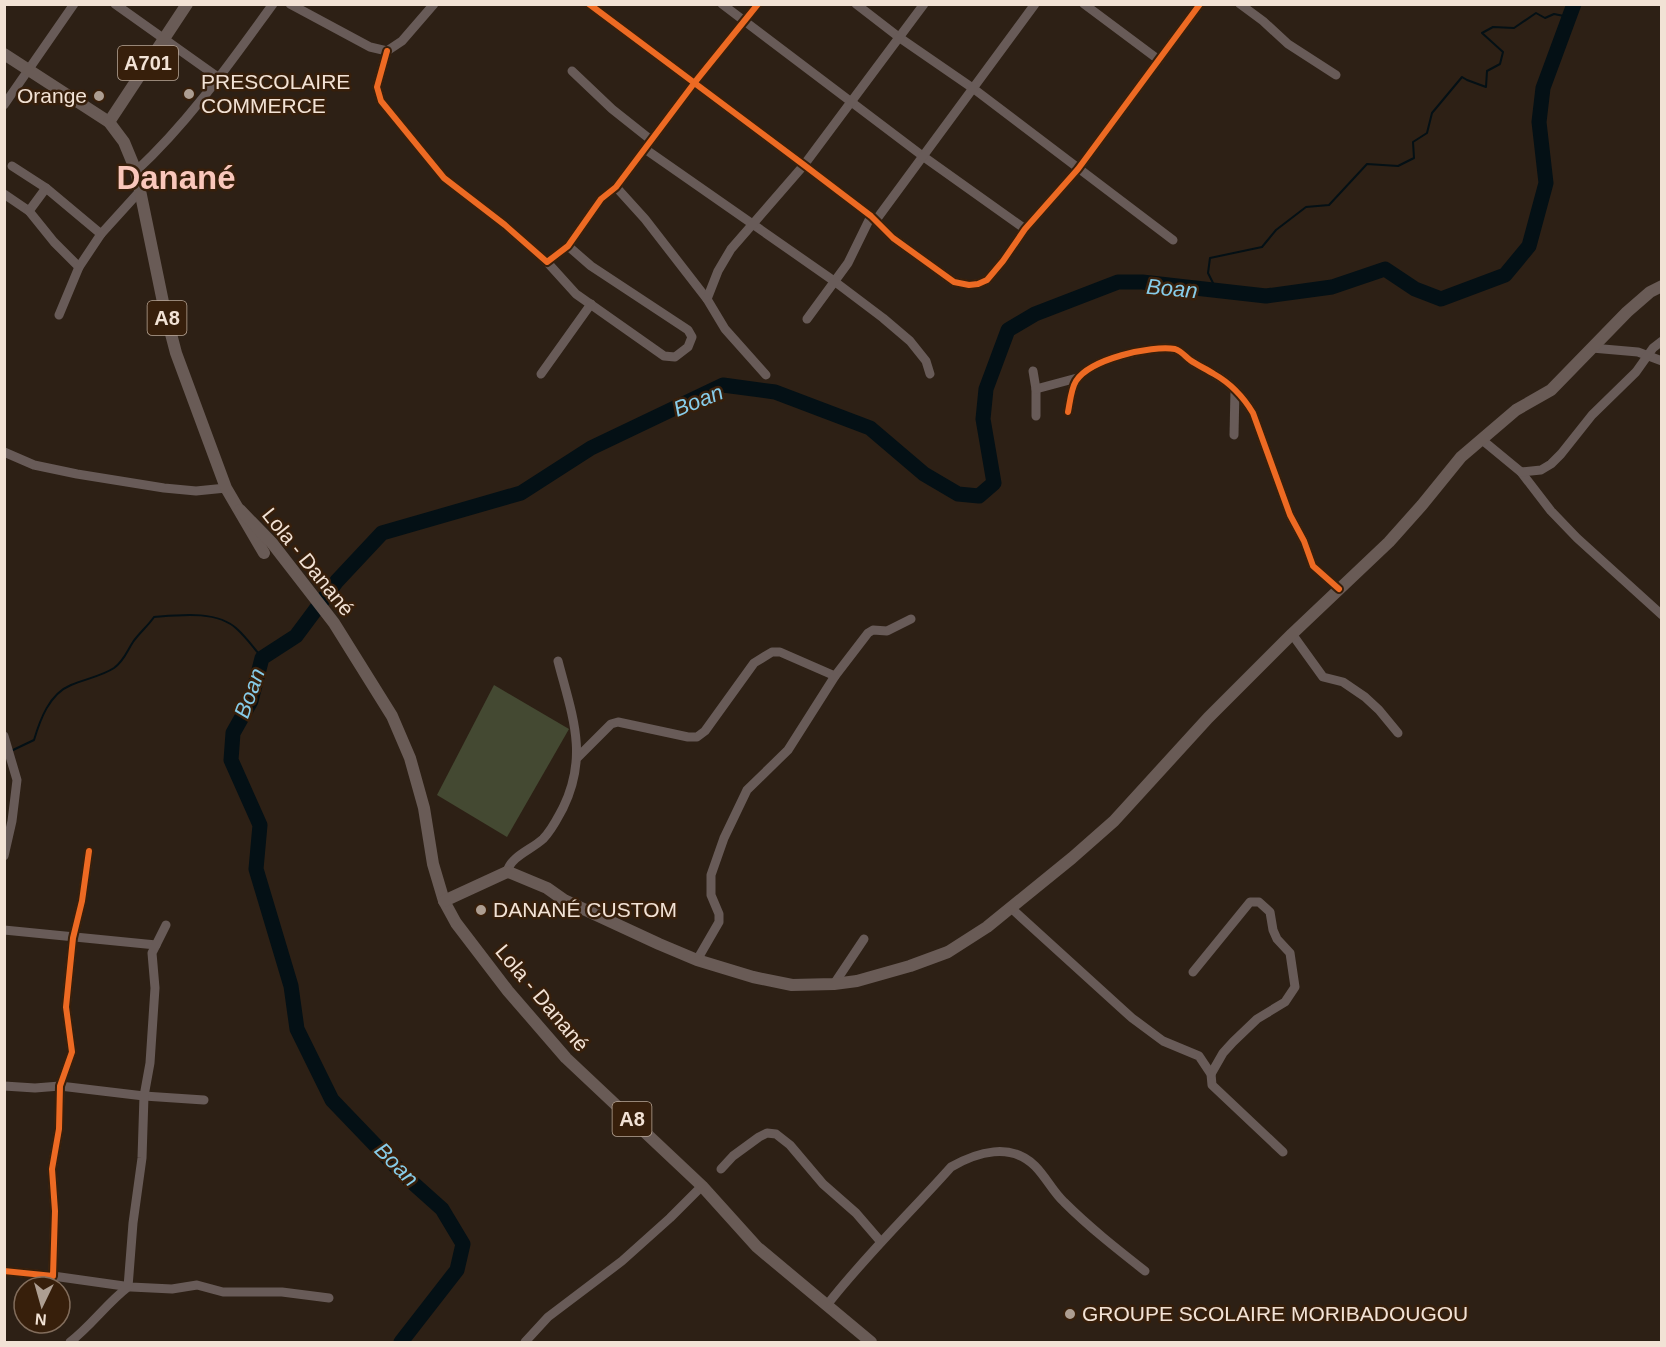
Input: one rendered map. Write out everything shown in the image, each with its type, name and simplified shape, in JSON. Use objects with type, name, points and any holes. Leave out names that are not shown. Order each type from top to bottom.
[{"type":"main road","name":"A701","points":[[109,122],[187,4]]},
{"type":"main road","name":"A8","points":[[4,54],[109,122]]},
{"type":"main road","name":"Lola - Danané","points":[[109,122],[124,142],[136,171],[164,307],[176,353],[226,488],[264,553]]},
{"type":"main road","points":[[444,901],[507,872],[547,888],[564,900],[697,960],[753,977],[792,985],[834,984],[868,978],[948,952],[963,944],[1011,908],[1072,858],[1127,808],[1208,718],[1389,542],[1461,457],[1516,410],[1551,390],[1627,312],[1650,292],[1662,286]]},
{"type":"main road","name":"Lola - Danané","points":[[240,510],[272,543],[334,623],[392,717],[410,758],[424,808],[434,864],[444,901],[456,923],[501,982],[566,1058],[702,1186],[757,1247],[871,1342]]},
{"type":"street","points":[[4,105],[74,4]]},
{"type":"street","points":[[115,4],[219,78]]},
{"type":"street","points":[[136,171],[165,144],[219,78],[273,4]]},
{"type":"street","points":[[290,4],[370,47],[387,51]]},
{"type":"street","points":[[434,4],[402,41],[387,51],[377,87],[381,101],[444,178],[505,225],[547,262],[576,294],[669,358],[679,355],[688,347],[692,337],[688,330],[591,266],[568,246]]},
{"type":"street","points":[[589,4],[873,218],[893,238],[954,282],[969,285],[978,284],[987,279],[1025,229],[1078,169],[1200,4]]},
{"type":"street","points":[[722,4],[924,157],[1025,229]]},
{"type":"street","points":[[547,262],[568,246],[601,199],[616,187],[694,82],[758,4]]},
{"type":"street","points":[[856,4],[900,38],[974,89],[1173,240]]},
{"type":"street","points":[[706,299],[731,249],[804,165],[924,4]]},
{"type":"street","points":[[807,320],[848,263],[873,218],[924,157],[1035,4]]},
{"type":"street","points":[[1084,4],[1159,60]]},
{"type":"street","points":[[1240,4],[1288,44],[1336,75]]},
{"type":"street","points":[[572,71],[612,110],[651,140]]},
{"type":"street","points":[[645,149],[834,281],[910,341],[926,361],[930,374]]},
{"type":"street","points":[[12,166],[46,188],[101,234]]},
{"type":"street","points":[[616,187],[645,219],[706,299],[725,328],[766,375]]},
{"type":"street","points":[[29,212],[46,188]]},
{"type":"street","points":[[59,315],[79,267],[101,234],[140,191]]},
{"type":"street","points":[[4,194],[29,212],[79,267]]},
{"type":"street","points":[[542,374],[591,304]]},
{"type":"street","points":[[1521,472],[1541,470],[1551,464],[1592,415],[1636,372],[1662,341]]},
{"type":"street","points":[[1592,348],[1631,351],[1661,361]]},
{"type":"street","points":[[1036,389],[1077,378],[1093,367],[1137,351],[1176,349],[1192,362],[1222,379],[1247,403],[1253,413],[1290,514],[1313,566],[1339,590]]},
{"type":"street","points":[[1033,371],[1036,416]]},
{"type":"street","points":[[1068,412],[1077,378]]},
{"type":"street","points":[[1234,435],[1235,390]]},
{"type":"street","points":[[1481,439],[1521,472],[1551,511],[1577,538],[1662,615]]},
{"type":"street","points":[[4,452],[34,465],[77,474],[175,489],[226,488]]},
{"type":"street","points":[[697,960],[719,922],[719,914],[711,895],[711,875],[724,838],[747,790],[788,750],[835,676],[868,633],[873,630],[887,631],[911,619]]},
{"type":"street","points":[[1293,634],[1323,677],[1343,682],[1359,692],[1379,710],[1398,733]]},
{"type":"street","points":[[578,757],[611,724],[618,722],[697,737],[705,731],[754,663],[772,652],[780,652],[835,676]]},
{"type":"street","points":[[507,872],[511,862],[542,840],[556,822],[573,785],[578,757],[573,718],[558,661]]},
{"type":"street","points":[[4,736],[16,780],[12,821],[4,856]]},
{"type":"street","points":[[53,1275],[55,1211],[52,1169],[59,1129],[60,1086],[72,1052],[66,1007],[73,938],[82,901],[89,851]]},
{"type":"street","points":[[1193,972],[1250,902],[1259,902],[1270,912],[1277,939],[1289,950],[1291,957],[1295,987],[1291,995],[1285,1002],[1257,1019],[1233,1042],[1223,1053],[1211,1074]]},
{"type":"street","points":[[1011,908],[1132,1018],[1163,1041],[1195,1052],[1206,1064],[1211,1074],[1212,1085],[1283,1152]]},
{"type":"street","points":[[70,1342],[128,1287],[142,1158],[144,1096],[150,1063],[155,988],[152,961],[156,945],[166,925]]},
{"type":"street","points":[[4,930],[156,945]]},
{"type":"street","points":[[834,984],[864,939]]},
{"type":"street","points":[[4,1086],[35,1088],[60,1086],[144,1096],[204,1100]]},
{"type":"street","points":[[722,1169],[733,1156],[759,1137],[767,1132],[776,1134],[790,1144],[823,1184],[856,1213],[881,1242]]},
{"type":"street","points":[[827,1305],[881,1242],[907,1217],[951,1167],[1000,1150],[1015,1154],[1036,1167],[1062,1201],[1145,1271]]},
{"type":"street","points":[[525,1342],[548,1317],[622,1261],[702,1186]]},
{"type":"street","points":[[4,1271],[43,1275]]},
{"type":"street","points":[[72,1279],[128,1287],[172,1289],[197,1285],[223,1292],[282,1292],[329,1298]]},
{"type":"green space","points":[[494,685],[569,729],[507,837],[437,795]]},
{"type":"waterway","name":"Boan","points":[[401,1342],[457,1270],[463,1244],[442,1209],[404,1175],[332,1100],[297,1029],[291,986],[256,869],[260,825],[231,760],[233,733],[251,701],[262,658],[296,636],[337,581],[382,533],[521,493],[591,448],[723,385],[775,392],[870,428],[924,474],[958,494],[979,496],[994,483],[983,419],[986,389],[1008,330],[1035,314],[1118,282],[1142,282],[1266,296],[1332,287],[1385,269],[1415,289],[1441,299],[1505,275],[1529,246],[1546,183],[1539,122],[1543,88],[1574,4]]},
{"type":"waterway","points":[[1217,291],[1208,273],[1210,258],[1262,247],[1276,230],[1306,207],[1329,205],[1367,164],[1398,166],[1414,158],[1413,142],[1427,133],[1432,113],[1462,77],[1486,87],[1487,71],[1500,64],[1503,52],[1482,33],[1493,27],[1514,28],[1536,13],[1545,18],[1554,14],[1569,17]]},
{"type":"waterway","points":[[13,750],[34,740],[47,708],[63,689],[114,668],[154,617],[197,615],[219,619],[237,629],[262,658]]},
{"type":"cycle path","points":[[589,4],[871,216],[893,238],[954,282],[969,285],[987,280],[1003,261],[1025,229],[1078,169],[1200,4]]},
{"type":"cycle path","points":[[387,51],[377,87],[381,101],[444,178],[505,225],[547,262],[568,246],[601,199],[616,187],[695,82],[758,4]]},
{"type":"cycle path","points":[[1068,412],[1076,381],[1094,366],[1122,355],[1151,349],[1164,348],[1179,351],[1226,382],[1249,407],[1290,515],[1304,541],[1313,566],[1339,589]]},
{"type":"cycle path","points":[[4,1271],[53,1276],[55,1211],[52,1169],[59,1129],[60,1086],[72,1052],[66,1007],[73,938],[82,901],[89,851]]},
{"type":"place","name":"PRESCOLAIRE COMMERCE","points":[[189,94]]},
{"type":"place","name":"Orange","points":[[99,96]]},
{"type":"place","name":"DANANÉ CUSTOM","points":[[481,910]]},
{"type":"place","name":"GROUPE SCOLAIRE MORIBADOUGOU","points":[[1070,1314]]},
{"type":"district","name":"Danané","points":[[176,177]]}]
